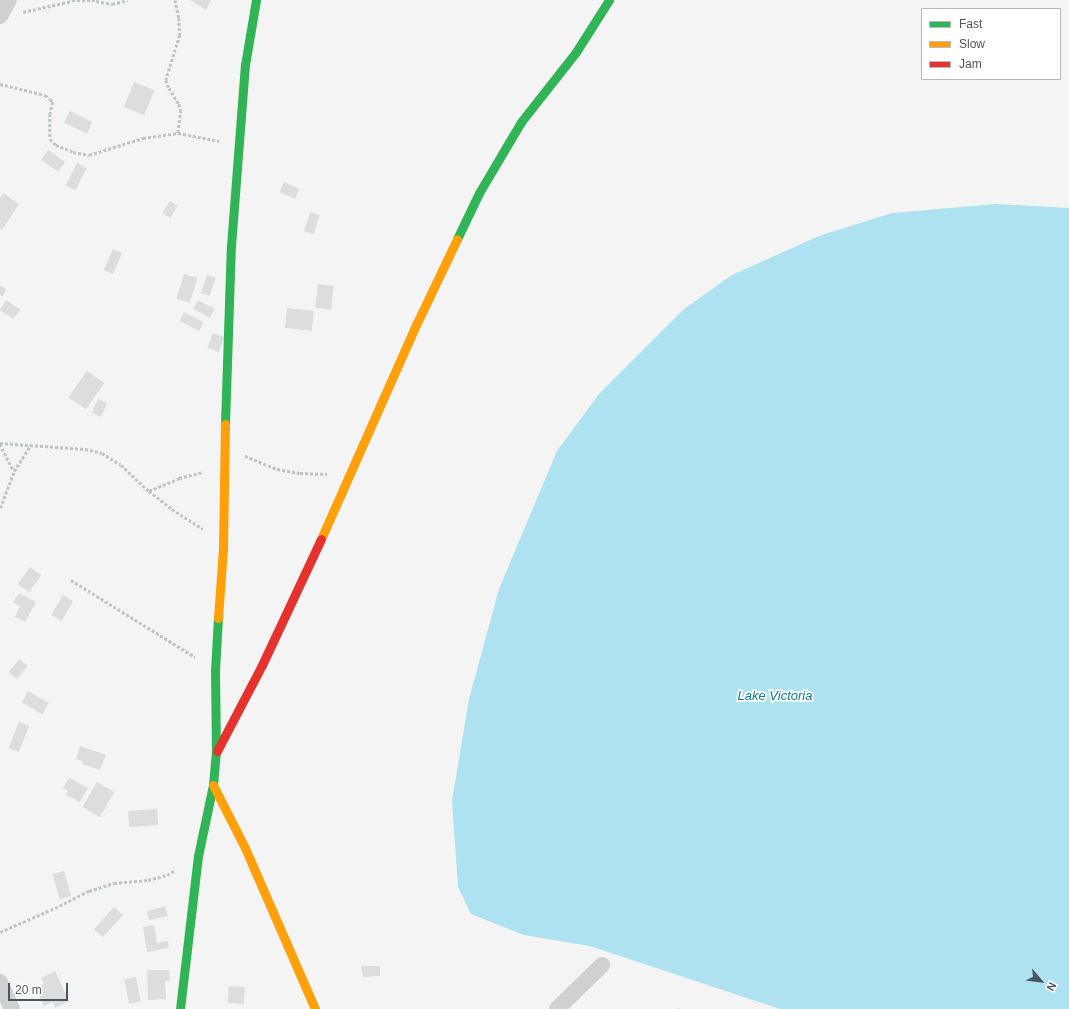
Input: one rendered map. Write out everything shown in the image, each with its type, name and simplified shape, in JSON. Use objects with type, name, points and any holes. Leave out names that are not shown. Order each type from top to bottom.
[{"type":"street","points":[[0,16],[9,0]]},
{"type":"street","points":[[180,1009],[198,856],[213,785],[216,752],[215,671],[223,549],[224,446],[230,246],[245,64],[256,0]]},
{"type":"street","points":[[216,752],[262,665],[310,563],[416,325],[479,193],[521,122],[576,52],[609,0]]},
{"type":"street","points":[[213,785],[245,848],[316,1009]]},
{"type":"street","points":[[557,1009],[602,965]]},
{"type":"street","points":[[0,982],[12,1009]]},
{"type":"path","points":[[20,13],[72,1],[96,1],[112,4],[128,0]]},
{"type":"path","points":[[175,0],[179,18],[180,35],[166,80],[181,110],[178,133]]},
{"type":"path","points":[[0,84],[45,95],[50,99],[53,102],[49,129],[50,139],[56,145],[73,152],[89,155],[143,138],[178,133],[194,135],[238,146]]},
{"type":"path","points":[[0,443],[85,449],[102,453],[121,465],[149,491],[202,529],[223,549]]},
{"type":"path","points":[[0,443],[14,471]]},
{"type":"path","points":[[0,508],[14,471],[31,445]]},
{"type":"path","points":[[224,446],[255,461],[278,469],[300,473],[350,472]]},
{"type":"path","points":[[149,491],[179,478],[201,472],[224,470]]},
{"type":"path","points":[[71,580],[170,641],[215,671]]},
{"type":"path","points":[[0,932],[55,908],[89,891],[114,883],[148,880],[167,874],[198,856]]},
{"type":"water","name":"Lake Victoria","points":[[996,204],[1069,208],[1069,1009],[780,1009],[590,946],[524,935],[471,914],[458,887],[452,801],[469,699],[499,589],[557,451],[599,394],[684,309],[732,275],[819,236],[892,213]]},
{"type":"building","points":[[190,0],[211,0],[206,10]]},
{"type":"building","points":[[134,82],[154,90],[144,115],[124,107]]},
{"type":"building","points":[[70,111],[92,122],[87,134],[64,123]]},
{"type":"building","points":[[48,150],[65,162],[58,172],[41,160]]},
{"type":"building","points":[[77,163],[87,168],[75,190],[66,185]]},
{"type":"building","points":[[284,182],[300,189],[295,199],[280,192]]},
{"type":"building","points":[[3,193],[19,204],[2,230],[0,229],[0,198]]},
{"type":"building","points":[[170,201],[178,206],[170,218],[163,213]]},
{"type":"building","points":[[310,212],[320,215],[314,234],[304,231]]},
{"type":"building","points":[[113,249],[122,253],[113,274],[104,270]]},
{"type":"building","points":[[184,274],[197,278],[190,303],[176,299]]},
{"type":"building","points":[[207,275],[216,278],[210,296],[201,293]]},
{"type":"building","points":[[318,284],[334,286],[331,310],[315,308]]},
{"type":"building","points":[[0,286],[6,289],[3,296],[0,295]]},
{"type":"building","points":[[6,300],[20,309],[14,319],[0,310]]},
{"type":"building","points":[[198,300],[215,309],[210,318],[193,309]]},
{"type":"building","points":[[287,308],[314,311],[312,331],[285,328]]},
{"type":"building","points":[[184,312],[204,322],[199,331],[179,321]]},
{"type":"building","points":[[213,333],[224,337],[219,352],[208,348]]},
{"type":"building","points":[[87,371],[104,383],[86,409],[69,397]]},
{"type":"building","points":[[98,399],[107,403],[101,417],[92,413]]},
{"type":"building","points":[[30,567],[41,575],[29,592],[18,584]]},
{"type":"building","points":[[19,593],[36,602],[25,622],[15,617],[20,606],[13,602]]},
{"type":"building","points":[[63,595],[73,601],[61,621],[51,615]]},
{"type":"building","points":[[19,659],[28,666],[17,679],[9,672]]},
{"type":"building","points":[[28,691],[49,703],[42,714],[22,702]]},
{"type":"building","points":[[19,722],[29,726],[19,752],[9,748]]},
{"type":"building","points":[[80,746],[106,755],[100,770],[82,764],[83,761],[76,759]]},
{"type":"building","points":[[69,778],[88,788],[80,802],[66,795],[68,791],[63,788]]},
{"type":"building","points":[[97,782],[114,792],[100,817],[82,807]]},
{"type":"building","points":[[157,809],[158,825],[129,827],[128,811]]},
{"type":"building","points":[[64,871],[71,896],[60,899],[52,874]]},
{"type":"building","points":[[165,906],[168,916],[149,920],[147,911]]},
{"type":"building","points":[[114,907],[123,915],[103,937],[94,929]]},
{"type":"building","points":[[154,925],[157,943],[168,941],[169,948],[147,952],[143,927]]},
{"type":"building","points":[[361,966],[380,966],[380,976],[363,977]]},
{"type":"building","points":[[147,970],[169,970],[170,981],[165,981],[166,999],[148,1000]]},
{"type":"building","points":[[55,971],[69,1001],[55,1008],[53,1002],[44,1006],[36,988],[44,984],[41,978]]},
{"type":"building","points":[[136,977],[141,1002],[129,1004],[124,979]]},
{"type":"building","points":[[229,986],[245,987],[244,1004],[228,1003]]},
{"type":"traffic: fast","points":[[225,424],[231,246],[245,65],[256,0]]},
{"type":"traffic: fast","points":[[457,239],[479,193],[521,122],[576,52],[609,0]]},
{"type":"traffic: fast","points":[[180,1009],[198,856],[213,785],[216,752],[215,671],[218,618]]},
{"type":"traffic: slow","points":[[321,539],[416,325],[457,239]]},
{"type":"traffic: slow","points":[[218,618],[223,549],[225,424]]},
{"type":"traffic: slow","points":[[213,785],[245,848],[315,1009]]},
{"type":"traffic: jam","points":[[217,751],[262,665],[321,539]]}]
